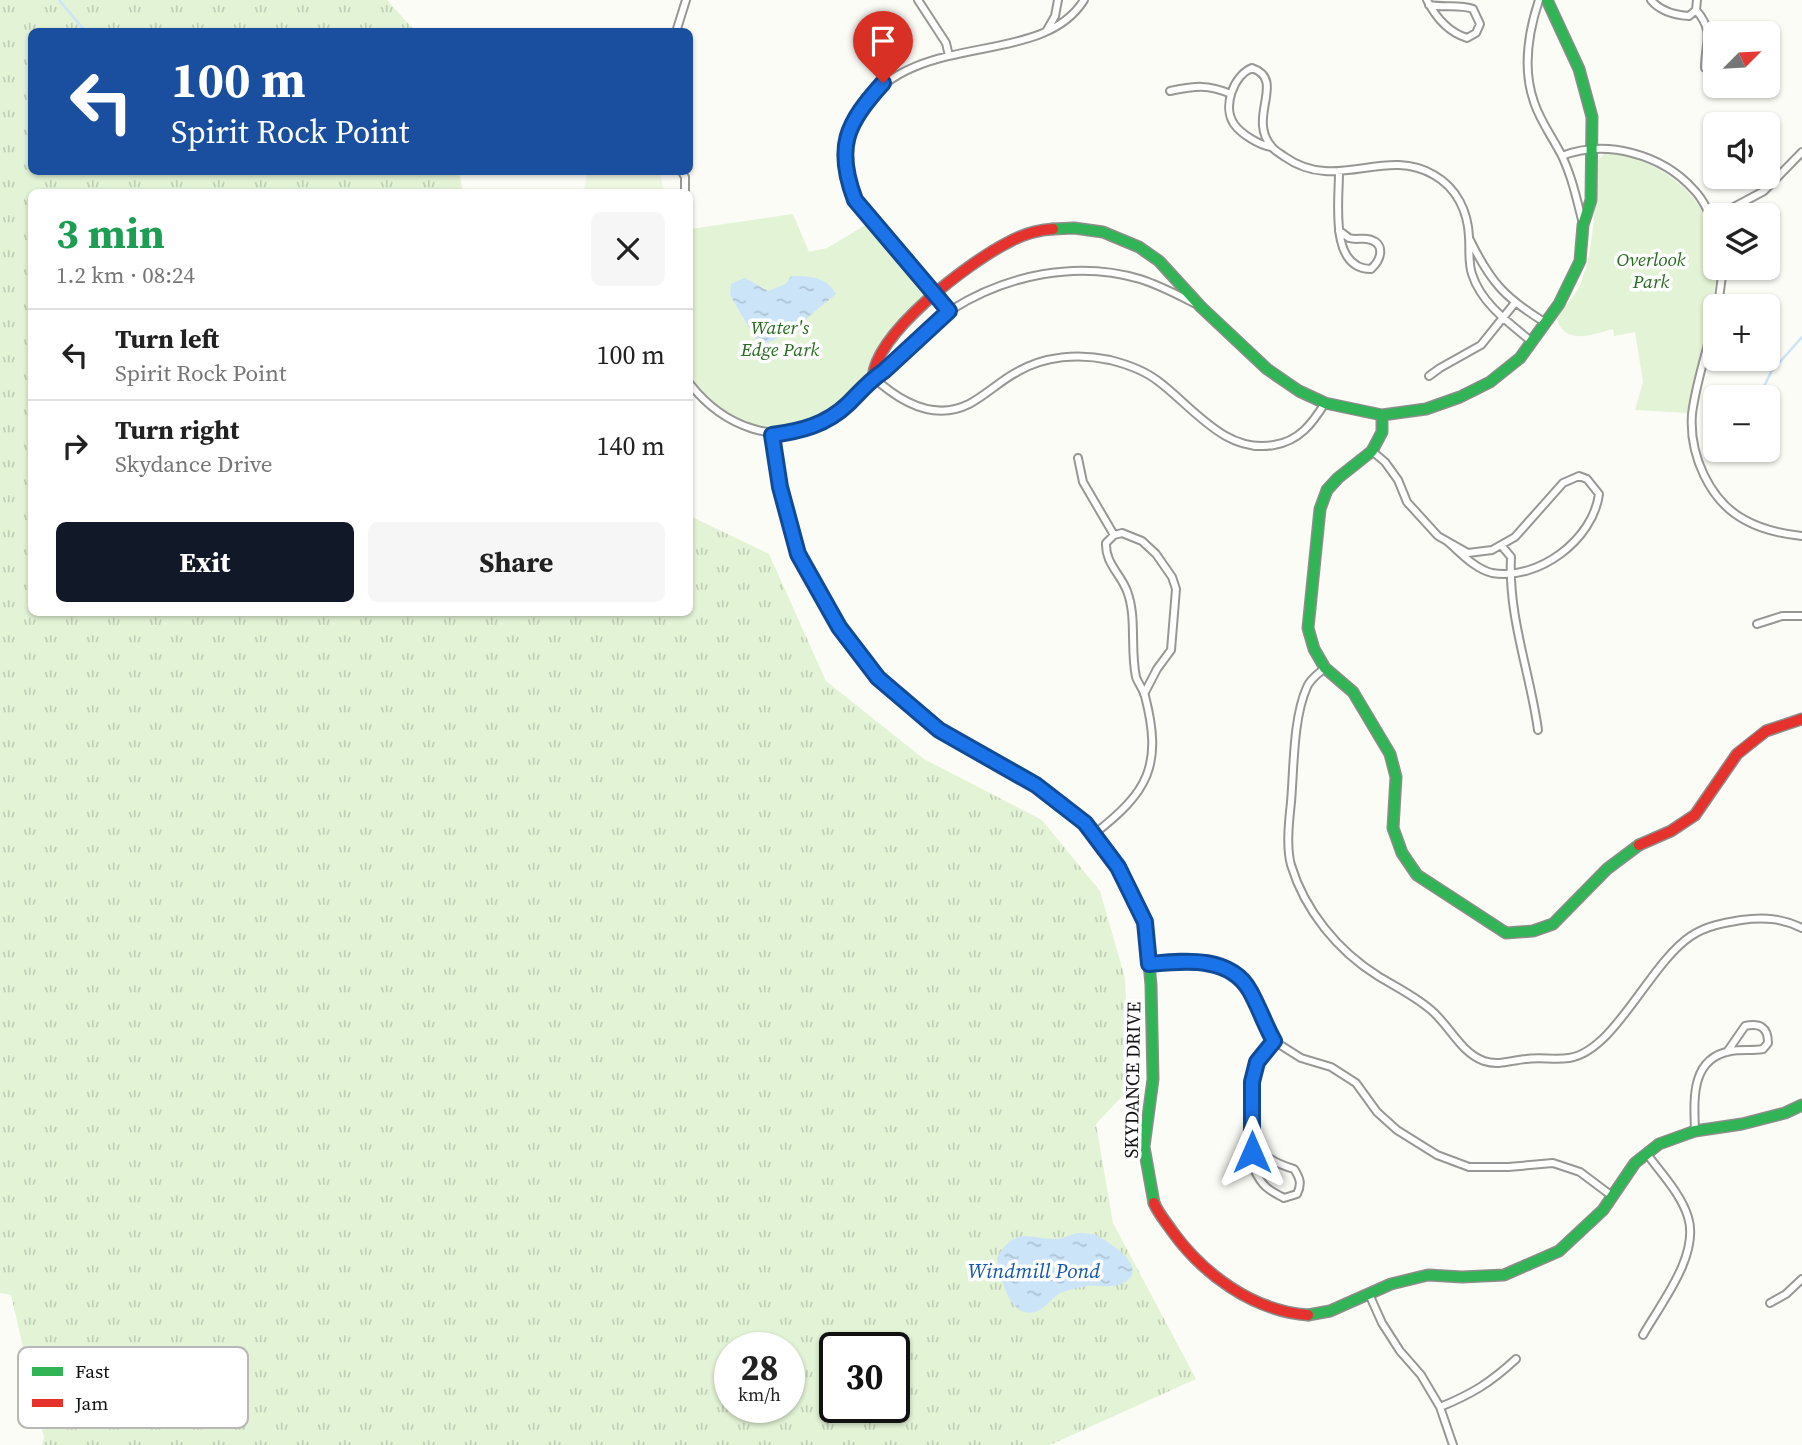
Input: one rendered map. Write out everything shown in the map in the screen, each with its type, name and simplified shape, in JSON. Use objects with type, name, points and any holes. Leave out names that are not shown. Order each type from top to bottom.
[{"type":"street","points":[[677,28],[686,0]]},
{"type":"street","points":[[918,0],[946,43],[949,56]]},
{"type":"street","points":[[1046,31],[1055,16],[1058,0]]},
{"type":"street","points":[[949,311],[855,200],[843,158],[851,124],[866,101],[883,83],[917,65],[1035,37],[1061,24],[1079,9],[1084,0]]},
{"type":"street","points":[[1539,0],[1527,51],[1529,79],[1534,102],[1573,183],[1583,225]]},
{"type":"street","points":[[873,377],[874,365],[897,333],[934,292],[1006,243],[1029,233],[1074,228],[1103,232],[1139,247],[1159,261],[1201,307],[1267,369],[1299,391],[1325,403],[1382,415],[1426,409],[1460,397],[1490,382],[1520,358],[1559,304],[1580,261],[1583,225],[1591,200],[1592,117],[1587,92],[1547,0]]},
{"type":"street","points":[[1651,0],[1657,7],[1689,16],[1696,10],[1697,0]]},
{"type":"street","points":[[1428,3],[1473,9],[1480,24],[1476,33],[1467,38],[1455,34],[1442,23],[1428,3]]},
{"type":"street","points":[[1696,10],[1705,21]]},
{"type":"street","points":[[1271,147],[1263,128],[1262,114],[1269,87],[1268,79],[1261,71],[1252,68],[1245,71],[1231,94],[1229,109],[1234,124],[1262,146],[1271,147],[1294,163],[1316,170],[1339,173],[1382,165],[1405,165],[1435,175],[1459,198],[1466,218],[1472,275],[1480,292],[1504,318],[1531,341]]},
{"type":"street","points":[[1170,91],[1198,85],[1231,94]]},
{"type":"street","points":[[1562,156],[1593,149],[1620,150],[1656,161],[1694,190],[1704,203]]},
{"type":"street","points":[[1741,203],[1764,191],[1802,152]]},
{"type":"street","points":[[1339,173],[1339,231],[1344,251],[1353,264],[1361,269],[1371,269],[1381,257],[1380,248],[1374,241],[1365,238],[1351,239],[1339,231]]},
{"type":"street","points":[[1469,238],[1482,265],[1514,304],[1546,323]]},
{"type":"street","points":[[693,387],[717,412],[742,427],[772,435],[801,431],[826,421],[845,406],[873,377],[884,371],[949,311],[998,286],[1020,279],[1056,271],[1082,271],[1138,278],[1164,287],[1201,307]]},
{"type":"street","points":[[1429,376],[1481,345],[1514,304]]},
{"type":"street","points":[[873,377],[911,405],[925,410],[947,410],[966,406],[1020,370],[1042,361],[1088,356],[1111,360],[1157,380],[1216,429],[1236,442],[1249,446],[1283,444],[1303,433],[1325,403]]},
{"type":"street","points":[[1703,369],[1692,414],[1693,442],[1704,477],[1720,499],[1743,519],[1776,533],[1802,536]]},
{"type":"street","points":[[1382,415],[1382,432],[1372,451],[1332,484],[1320,509],[1308,628],[1314,649],[1325,668],[1353,692],[1390,754],[1396,777],[1393,828],[1402,853],[1416,873],[1506,933],[1533,931],[1553,924],[1607,869],[1637,846],[1671,831],[1695,815],[1715,783],[1743,748],[1766,731],[1802,719]]},
{"type":"street","name":"SKYDANCE DRIVE","points":[[772,435],[780,487],[798,554],[839,627],[878,678],[939,730],[1036,785],[1085,823],[1118,867],[1145,922],[1153,1079],[1144,1147],[1154,1206],[1186,1250],[1232,1289],[1272,1310],[1306,1315],[1330,1311],[1391,1284],[1428,1275],[1504,1275],[1559,1251],[1602,1210],[1635,1163],[1659,1144],[1695,1131],[1742,1124],[1802,1105]]},
{"type":"street","points":[[1372,451],[1385,462],[1398,481],[1407,502],[1438,536],[1468,553],[1492,550],[1522,530],[1563,483],[1579,476],[1587,479],[1599,494],[1597,509],[1586,527],[1552,562],[1532,570],[1510,574],[1490,572],[1448,542]]},
{"type":"street","points":[[1078,458],[1083,482],[1114,535]]},
{"type":"street","points":[[1094,834],[1123,811],[1143,785],[1152,760],[1150,724],[1144,694],[1136,678],[1127,591],[1106,555],[1106,543],[1114,535],[1122,533],[1142,541],[1156,554],[1172,577],[1176,589],[1171,650],[1144,694]]},
{"type":"street","points":[[1501,545],[1511,557],[1510,574],[1516,629],[1534,700],[1538,730]]},
{"type":"street","points":[[1757,624],[1782,616],[1802,616]]},
{"type":"street","points":[[1325,668],[1308,684],[1298,726],[1289,822],[1290,863],[1304,897],[1326,930],[1354,959],[1414,996],[1434,1012],[1457,1040],[1476,1057],[1488,1062],[1503,1063],[1525,1059],[1571,1058],[1599,1043],[1669,955],[1691,936],[1716,924],[1754,918],[1785,920],[1800,928],[1802,919]]},
{"type":"street","points":[[1149,964],[1183,961],[1216,964],[1236,975],[1249,989],[1262,1021],[1274,1041],[1301,1058],[1331,1067],[1356,1083],[1377,1112],[1397,1130],[1437,1155],[1469,1167],[1553,1163],[1580,1172],[1612,1196]]},
{"type":"street","points":[[1695,1131],[1695,1085],[1701,1070],[1711,1060],[1727,1052],[1763,1049],[1768,1042],[1766,1030],[1762,1025],[1745,1026],[1727,1052]]},
{"type":"street","points":[[1251,1138],[1259,1151],[1270,1160],[1294,1169],[1301,1187],[1297,1194],[1284,1199],[1265,1189],[1252,1167],[1251,1138],[1252,1082],[1257,1062],[1274,1041]]},
{"type":"street","points":[[1643,1335],[1687,1258],[1689,1240],[1689,1219],[1681,1202],[1647,1154]]},
{"type":"street","points":[[1770,1303],[1786,1294],[1802,1279]]},
{"type":"street","points":[[1369,1294],[1382,1323],[1440,1407],[1453,1445]]},
{"type":"street","points":[[1440,1407],[1471,1395],[1497,1377],[1516,1359]]},
{"type":"green space","points":[[0,0],[387,0],[412,28],[28,28],[28,175],[460,175],[462,189],[28,189],[28,616],[693,616],[693,517],[769,554],[826,681],[924,759],[1042,820],[1100,891],[1125,978],[1130,1088],[1096,1124],[1113,1223],[1196,1379],[1050,1445],[42,1445],[44,1438],[42,1428],[248,1428],[248,1347],[23,1347],[11,1295],[0,1293]]},
{"type":"green space","name":"Overlook Park","points":[[1605,153],[1641,161],[1658,169],[1688,192],[1703,212],[1703,280],[1716,280],[1714,294],[1703,294],[1703,348],[1687,413],[1635,410],[1643,382],[1635,332],[1614,336],[1613,329],[1574,336],[1561,328],[1557,320],[1578,290],[1589,255],[1597,161]]},
{"type":"green space","points":[[587,175],[661,175],[663,189],[584,189]]},
{"type":"green space","name":"Water's Edge Park","points":[[793,214],[809,252],[827,248],[867,224],[924,287],[924,298],[892,335],[859,383],[844,401],[825,417],[805,426],[784,429],[764,427],[743,420],[724,409],[693,382],[693,229]]},
{"type":"water","points":[[791,276],[822,280],[836,294],[808,317],[802,327],[770,341],[758,343],[730,295],[731,284],[745,278],[768,291],[786,284]]},
{"type":"water","name":"Windmill Pond","points":[[1077,1233],[1096,1235],[1118,1250],[1133,1269],[1131,1276],[1116,1285],[1087,1286],[1062,1292],[1041,1309],[1031,1313],[1015,1306],[1004,1287],[997,1257],[1004,1247],[1010,1241],[1023,1236],[1056,1239]]},
{"type":"waterway","points":[[59,0],[83,28]]},
{"type":"waterway","points":[[1765,385],[1771,372],[1802,337]]},
{"type":"traffic: fast","points":[[1053,229],[1074,228],[1103,232],[1139,247],[1159,261],[1201,307],[1267,369],[1299,391],[1325,403],[1382,415],[1426,409],[1460,397],[1490,382],[1520,358],[1559,304],[1580,261],[1583,225],[1591,200],[1592,117],[1579,69],[1547,0]]},
{"type":"traffic: fast","points":[[1382,415],[1382,432],[1372,451],[1327,490],[1320,509],[1308,628],[1314,649],[1325,668],[1353,692],[1390,754],[1396,777],[1393,828],[1402,853],[1417,875],[1506,933],[1533,931],[1553,924],[1607,869],[1639,845]]},
{"type":"traffic: fast","points":[[772,435],[780,487],[798,554],[839,627],[878,678],[939,730],[1036,784],[1085,823],[1118,867],[1145,921],[1151,985],[1153,1079],[1144,1147],[1154,1203]]},
{"type":"traffic: fast","points":[[1308,1315],[1330,1311],[1391,1284],[1428,1275],[1504,1275],[1559,1251],[1603,1210],[1635,1163],[1659,1144],[1695,1131],[1742,1124],[1785,1113],[1802,1105]]},
{"type":"traffic: jam","points":[[873,377],[878,359],[890,340],[907,320],[949,282],[1012,240],[1053,229]]},
{"type":"traffic: jam","points":[[1639,845],[1671,831],[1695,815],[1737,754],[1766,731],[1802,719]]},
{"type":"traffic: jam","points":[[1154,1203],[1184,1247],[1231,1288],[1268,1306],[1308,1315]]},
{"type":"route","points":[[883,83],[866,101],[851,124],[843,158],[847,178],[855,200],[949,311],[826,421],[801,431],[772,435],[780,487],[798,554],[839,627],[878,678],[939,730],[1036,785],[1085,823],[1118,867],[1145,922],[1149,964],[1183,961],[1216,964],[1236,975],[1249,989],[1262,1021],[1274,1041],[1257,1062],[1252,1082],[1252,1152]]}]
